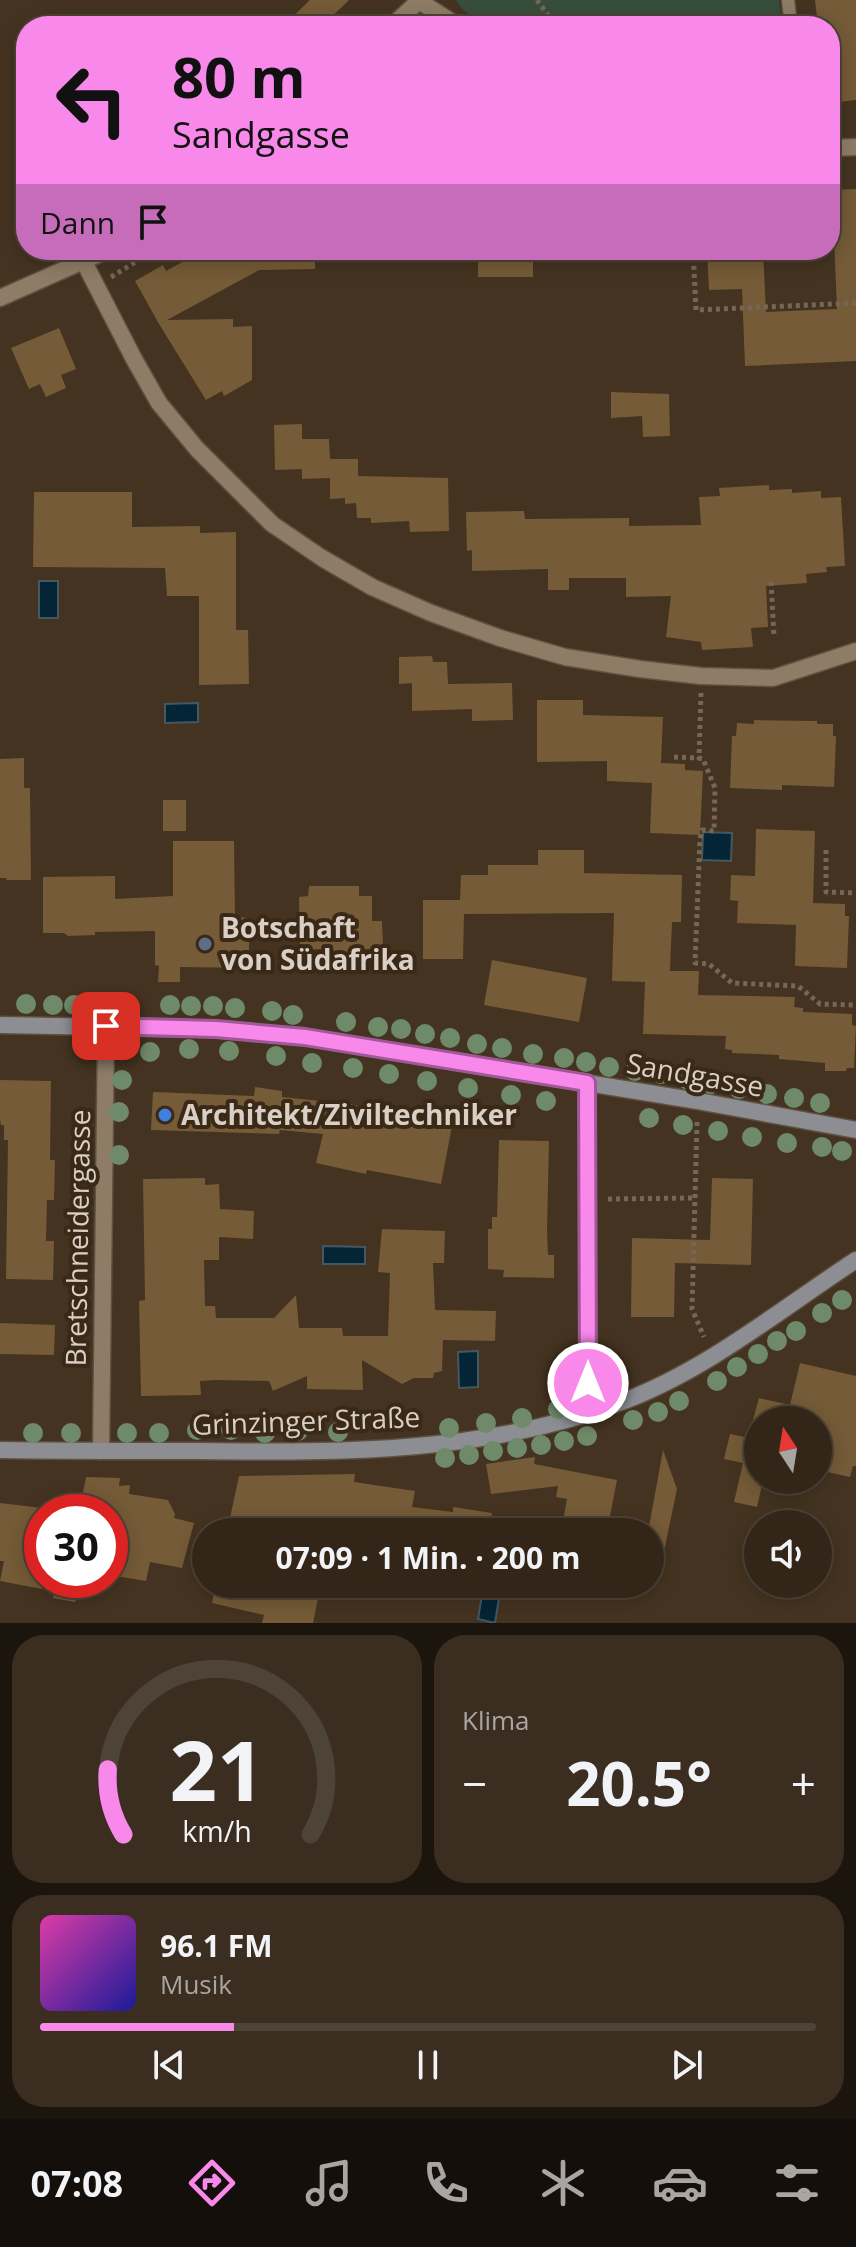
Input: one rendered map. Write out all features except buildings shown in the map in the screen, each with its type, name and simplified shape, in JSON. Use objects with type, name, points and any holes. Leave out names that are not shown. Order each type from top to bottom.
[{"type":"street","points":[[403,16],[420,0],[443,16]]},
{"type":"street","points":[[0,298],[88,260]]},
{"type":"street","points":[[84,262],[159,403],[197,449],[272,524],[372,587],[431,613],[565,657],[701,676],[773,678],[856,651]]},
{"type":"street","name":"Sandgasse","points":[[0,1025],[216,1029],[305,1037],[856,1130]]},
{"type":"street","name":"Bretschneidergasse","points":[[101,1451],[106,1026]]},
{"type":"street","points":[[587,1083],[588,1413]]},
{"type":"street","name":"Grinzinger Straße","points":[[0,1450],[369,1450],[551,1425],[659,1386],[711,1357],[856,1260]]},
{"type":"path","points":[[95,284],[137,260]]},
{"type":"path","points":[[694,260],[696,310],[856,303]]},
{"type":"path","points":[[771,582],[774,636]]},
{"type":"path","points":[[699,758],[701,676]]},
{"type":"path","points":[[674,757],[703,759],[715,788],[714,831],[702,830],[700,839],[695,963],[709,964],[732,983],[798,986],[820,1004],[856,1005]]},
{"type":"path","points":[[826,850],[826,892],[856,893]]},
{"type":"path","points":[[698,1101],[692,1309],[711,1357]]},
{"type":"path","points":[[587,1199],[694,1198]]},
{"type":"green space","points":[[456,0],[779,0],[781,16],[472,16]]},
{"type":"water","points":[[39,581],[58,581],[58,618],[39,618]]},
{"type":"water","points":[[198,703],[198,722],[165,723],[165,704]]},
{"type":"water","points":[[703,832],[732,833],[731,861],[702,860]]},
{"type":"water","points":[[323,1246],[365,1247],[365,1264],[323,1264]]},
{"type":"water","points":[[478,1351],[478,1387],[459,1388],[458,1352]]},
{"type":"water","points":[[482,1598],[499,1598],[495,1623],[478,1619]]},
{"type":"place","name":"Botschaft von Südafrika","points":[[205,944]]},
{"type":"place","name":"Architekt/Ziviltechniker","points":[[165,1115]]},
{"type":"route","points":[[106,1026],[216,1029],[305,1037],[587,1083],[588,1383]]}]
